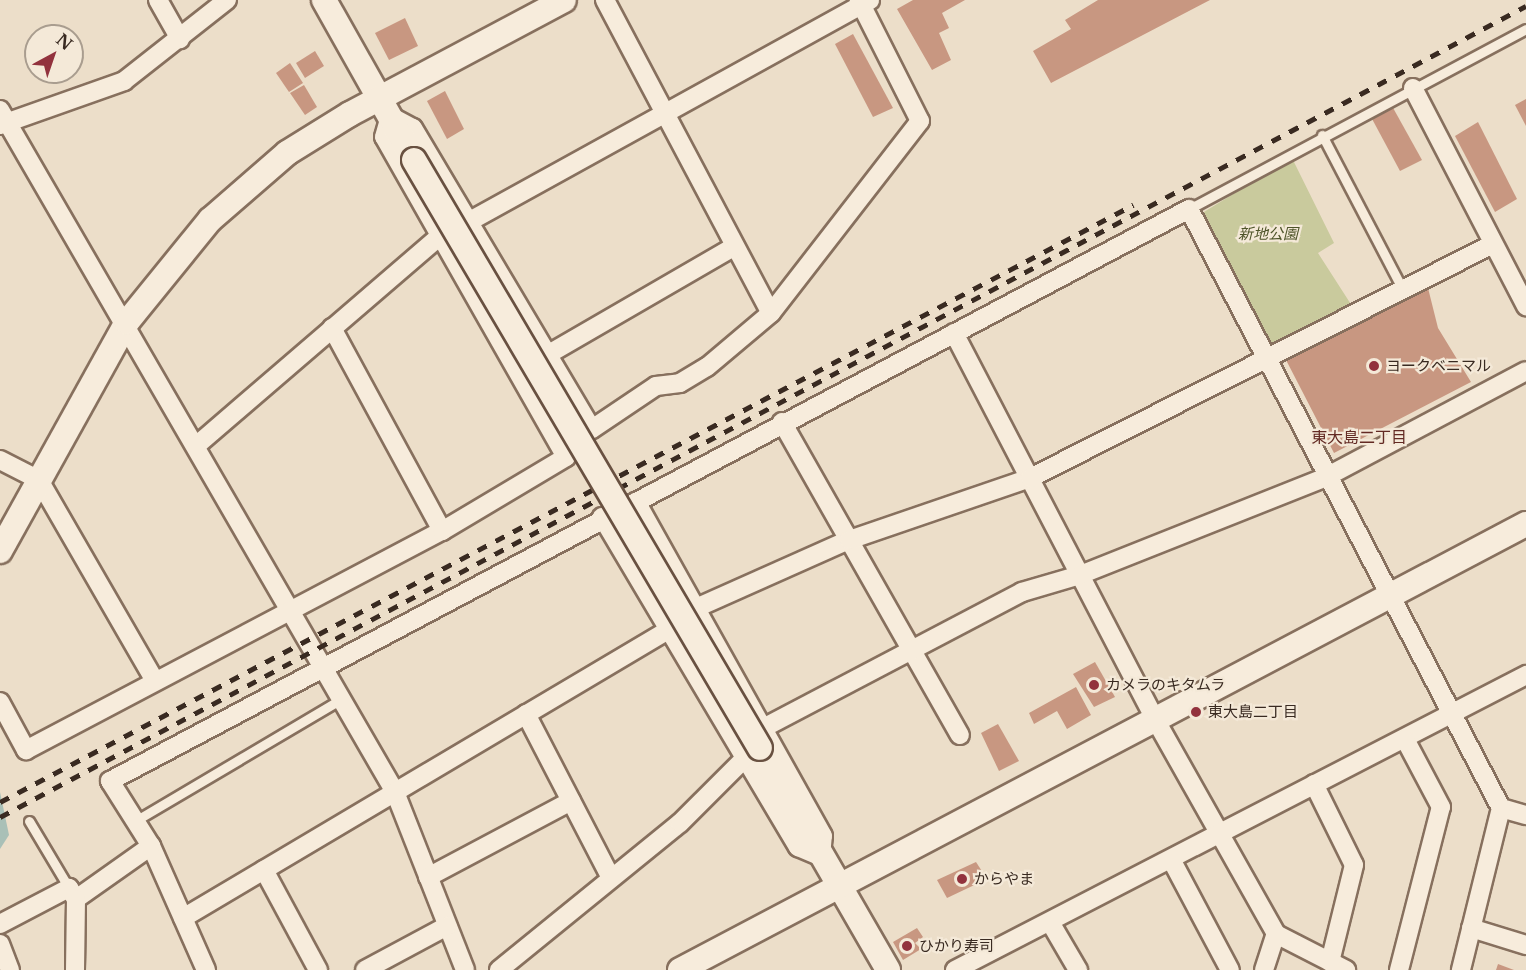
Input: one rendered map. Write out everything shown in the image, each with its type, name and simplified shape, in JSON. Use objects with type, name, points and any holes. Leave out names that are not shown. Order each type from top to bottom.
[{"type":"street","points":[[158,0],[180,39]]},
{"type":"street","points":[[227,0],[124,81],[3,120],[126,322],[292,609],[322,670],[395,792],[465,970]]},
{"type":"street","points":[[324,0],[414,160],[888,970]]},
{"type":"street","points":[[0,551],[126,322],[180,252],[246,187],[287,153],[385,106],[564,0]]},
{"type":"street","points":[[605,0],[733,247],[771,313]]},
{"type":"street","points":[[385,106],[413,128],[592,429],[656,386],[680,383],[707,367],[771,313],[920,121],[863,2],[470,221]]},
{"type":"street","points":[[1413,88],[1526,306]]},
{"type":"street","points":[[0,702],[26,750],[154,680],[442,531],[566,457],[384,137],[385,106]]},
{"type":"street","points":[[206,970],[151,846],[110,781],[322,670],[782,422],[1189,209],[1387,598],[1501,808],[1461,970]]},
{"type":"street","points":[[197,445],[440,236]]},
{"type":"street","points":[[696,608],[849,540],[1030,478],[1494,244]]},
{"type":"street","points":[[547,355],[733,247]]},
{"type":"street","points":[[332,328],[442,531]]},
{"type":"street","points":[[954,333],[1155,719],[1276,934],[1338,966],[1354,865],[1314,784]]},
{"type":"street","points":[[499,970],[680,822],[757,745],[913,649],[1022,592],[1080,575],[1326,477],[1526,371]]},
{"type":"street","points":[[782,422],[960,735]]},
{"type":"street","points":[[0,460],[39,480],[154,680]]},
{"type":"street","points":[[636,502],[696,608],[757,745]]},
{"type":"street","points":[[602,518],[670,629],[757,745]]},
{"type":"street","points":[[680,970],[1526,524]]},
{"type":"street","points":[[183,918],[670,629]]},
{"type":"street","points":[[955,970],[1172,861],[1314,784],[1526,675]]},
{"type":"street","points":[[526,714],[611,878]]},
{"type":"street","points":[[1399,970],[1441,807],[1404,739]]},
{"type":"street","points":[[428,877],[571,801]]},
{"type":"street","points":[[1501,808],[1526,815]]},
{"type":"street","points":[[0,924],[72,894],[151,846]]},
{"type":"street","points":[[1172,861],[1230,970]]},
{"type":"street","points":[[264,870],[318,970]]},
{"type":"street","points":[[72,894],[75,970]]},
{"type":"street","points":[[1050,922],[1078,970]]},
{"type":"street","points":[[365,970],[447,926]]},
{"type":"street","points":[[1471,928],[1526,945]]},
{"type":"street","points":[[1264,970],[1276,934]]},
{"type":"street","points":[[0,944],[10,970]]},
{"type":"lane","points":[[1189,209],[1322,135],[1526,29]]},
{"type":"lane","points":[[1322,135],[1403,290]]},
{"type":"lane","points":[[135,821],[340,700]]},
{"type":"lane","points":[[28,821],[72,894]]},
{"type":"green space","name":"新地公園","points":[[1292,158],[1334,243],[1318,253],[1354,309],[1275,346],[1264,341],[1199,215]]},
{"type":"shaded area","points":[[0,792],[9,835],[0,849]]},
{"type":"building","points":[[913,0],[965,0],[942,13],[949,28],[939,33],[951,60],[932,70],[897,9]]},
{"type":"building","points":[[1098,0],[1210,0],[1051,83],[1033,51],[1071,29],[1065,20]]},
{"type":"building","points":[[405,18],[418,46],[389,60],[375,33]]},
{"type":"building","points":[[853,34],[893,108],[873,117],[835,44]]},
{"type":"building","points":[[315,51],[324,66],[305,78],[296,63]]},
{"type":"building","points":[[290,63],[303,83],[289,92],[276,73]]},
{"type":"building","points":[[304,85],[317,107],[305,115],[290,93]]},
{"type":"building","points":[[445,91],[464,129],[447,139],[427,101]]},
{"type":"building","points":[[1526,99],[1526,126],[1515,105]]},
{"type":"building","points":[[1392,106],[1422,160],[1400,171],[1371,117]]},
{"type":"building","points":[[1478,122],[1517,199],[1495,212],[1455,136]]},
{"type":"building","name":"ヨークベニマル","points":[[1427,284],[1438,328],[1471,382],[1334,453],[1285,358]]},
{"type":"building","name":"カメラのキタムラ","points":[[1095,662],[1115,697],[1094,707],[1073,674]]},
{"type":"building","points":[[1076,687],[1091,715],[1067,729],[1057,711],[1034,724],[1029,713]]},
{"type":"building","points":[[998,724],[1019,761],[999,771],[981,733]]},
{"type":"building","name":"からやま","points":[[976,862],[987,879],[947,898],[937,880]]},
{"type":"building","name":"ひかり寿司","points":[[917,928],[923,937],[915,943],[921,949],[903,960],[893,942]]},
{"type":"building","points":[[1498,964],[1514,970],[1496,970]]},
{"type":"railway","points":[[0,817],[1526,6]]},
{"type":"railway","points":[[0,802],[1133,205]]},
{"type":"place","name":"ヨークベニマル","points":[[1374,366]]},
{"type":"place","name":"カメラのキタムラ","points":[[1094,685]]},
{"type":"place","name":"東大島二丁目","points":[[1196,712]]},
{"type":"place","name":"からやま","points":[[962,879]]},
{"type":"place","name":"ひかり寿司","points":[[907,946]]},
{"type":"district","name":"東大島二丁目","points":[[1359,437]]}]
